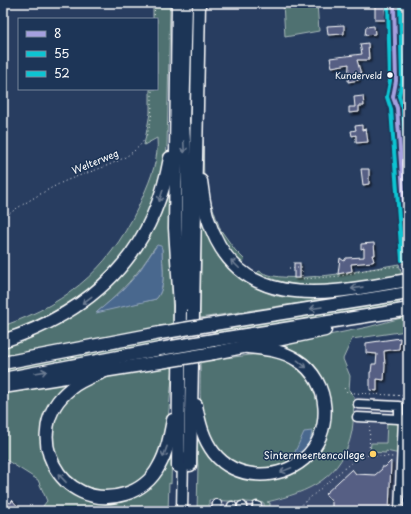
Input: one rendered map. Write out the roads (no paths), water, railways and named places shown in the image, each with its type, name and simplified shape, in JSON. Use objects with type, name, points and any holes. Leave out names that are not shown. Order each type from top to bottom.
[{"type":"highway","points":[[178,3],[175,228],[180,305],[179,391],[184,465]]},
{"type":"highway","points":[[184,465],[192,378],[199,3]]},
{"type":"highway","points":[[3,341],[39,327],[72,310],[101,288],[127,261],[145,232],[160,200],[168,170],[176,117]]},
{"type":"highway","points":[[196,150],[204,202],[214,234],[228,256],[248,275],[268,286],[299,293],[337,291],[408,280]]},
{"type":"highway","points":[[3,363],[160,333],[402,294]]},
{"type":"highway","points":[[3,379],[160,349],[400,311]]},
{"type":"highway","points":[[3,387],[248,347],[400,311]]},
{"type":"highway","points":[[192,378],[199,421],[206,441],[218,457],[233,468],[250,474],[273,474],[290,468],[304,459],[319,438],[325,417],[325,405],[322,393],[311,372],[298,360],[272,350],[248,347]]},
{"type":"highway","points":[[105,371],[75,385],[62,397],[50,416],[46,434],[49,456],[58,474],[70,486],[90,495],[107,498],[122,495],[138,488],[153,476],[159,466],[167,446],[179,391]]},
{"type":"main road","points":[[182,511],[187,183],[184,121],[187,3]]},
{"type":"main road","points":[[177,511],[184,465]]},
{"type":"main road","points":[[184,465],[189,511]]},
{"type":"street","points":[[394,3],[396,81],[400,92],[397,108],[408,260]]},
{"type":"street","points":[[358,404],[399,406],[403,419],[399,511]]},
{"type":"street","points":[[357,417],[403,419]]},
{"type":"place","name":"Kunderveld","points":[[390,75]]},
{"type":"place","name":"Sintermeertencollege","points":[[373,454]]}]
